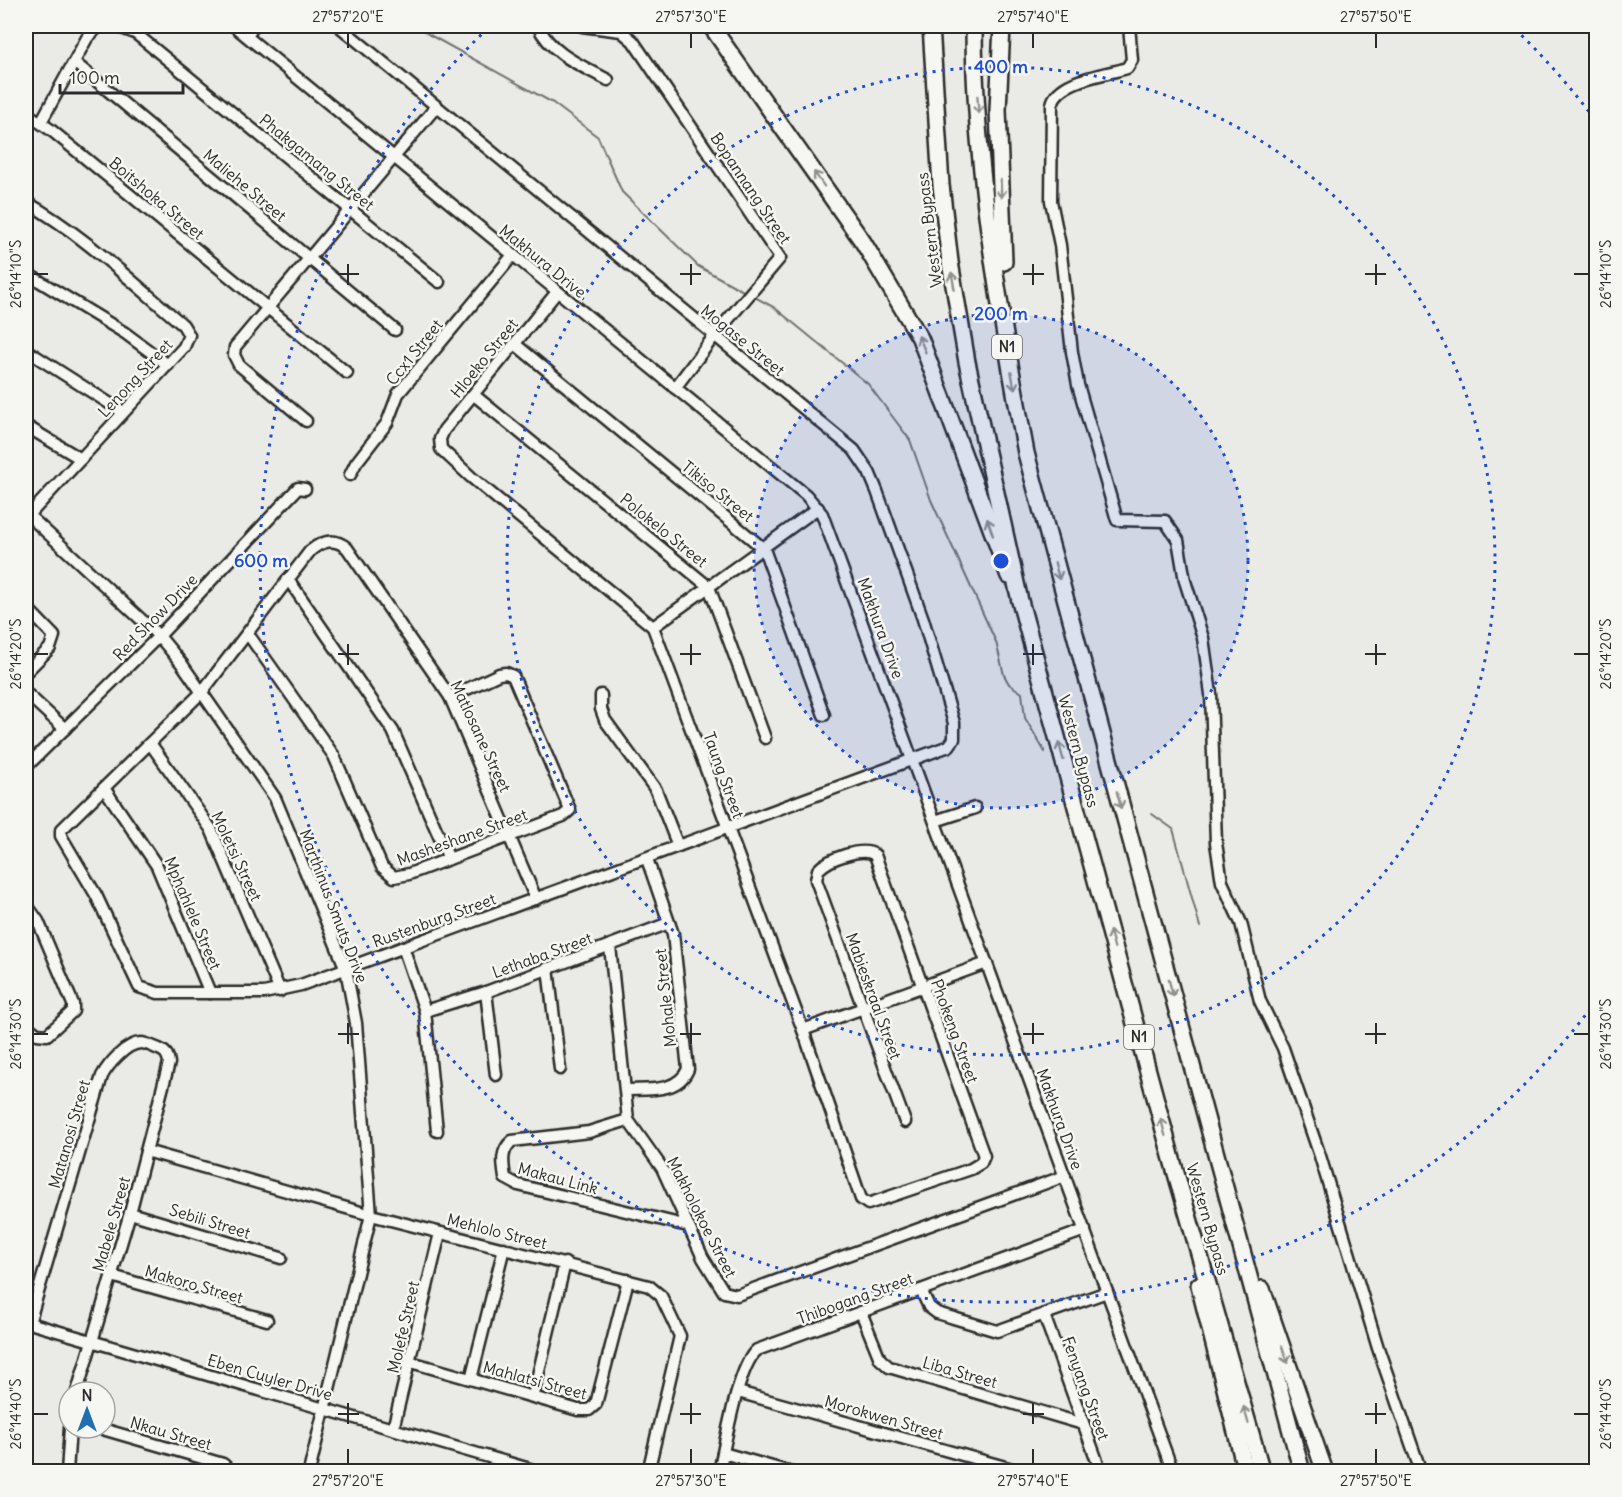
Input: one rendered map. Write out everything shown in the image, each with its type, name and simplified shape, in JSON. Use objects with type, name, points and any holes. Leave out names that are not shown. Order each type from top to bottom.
[{"type":"highway","points":[[709,26],[863,242],[920,338],[1000,558],[1020,601]]},
{"type":"highway","name":"Western Bypass","points":[[931,26],[941,184],[950,262],[967,362],[1020,601],[1173,1163],[1262,1472]]},
{"type":"highway","name":"Western Bypass","points":[[974,26],[984,179],[1006,346],[1026,453],[1302,1472]]},
{"type":"highway","points":[[1002,26],[998,110],[1006,346]]},
{"type":"highway","points":[[1219,1161],[1326,1472]]},
{"type":"highway","points":[[1173,1163],[1188,1242],[1246,1472]]},
{"type":"street","points":[[41,122],[87,38],[99,26]]},
{"type":"street","name":"Phakgamang Street","points":[[116,26],[135,33],[439,282]]},
{"type":"street","name":"Makhura Drive","points":[[234,26],[806,495],[818,508],[828,528],[1173,1472]]},
{"type":"street","points":[[247,36],[254,26]]},
{"type":"street","name":"Mogase Street","points":[[339,26],[854,450],[869,472],[923,619],[955,730],[954,739],[949,746],[913,760]]},
{"type":"street","points":[[538,26],[543,37],[559,52],[608,80]]},
{"type":"street","name":"Bopannang Street","points":[[582,26],[621,31],[633,41],[780,258],[675,388]]},
{"type":"street","points":[[1129,26],[1132,60],[1127,68],[1065,87],[1054,97],[1052,104],[1051,201],[1076,374],[1117,520],[1165,521],[1178,540],[1185,581],[1203,638],[1211,694],[1216,843],[1222,882],[1241,923],[1260,1001],[1283,1048],[1320,1156],[1378,1348],[1421,1472]]},
{"type":"street","name":"Maliehe Street","points":[[75,63],[395,330]]},
{"type":"street","points":[[306,421],[235,360],[235,347],[436,107]]},
{"type":"street","name":"Boitshoka Street","points":[[26,113],[41,122],[347,373]]},
{"type":"street","name":"Lenong Street","points":[[26,201],[54,219],[186,328],[189,335],[187,343],[168,365],[27,514]]},
{"type":"street","name":"Ccx1 Street","points":[[350,475],[356,462],[387,423],[398,394],[513,255]]},
{"type":"street","points":[[26,273],[125,333],[168,365]]},
{"type":"street","name":"Hloeko Street","points":[[557,292],[444,430],[440,445],[446,455],[471,477],[653,627]]},
{"type":"street","name":"Tikiso Street","points":[[515,344],[764,549]]},
{"type":"street","points":[[26,350],[123,412]]},
{"type":"street","name":"Polokelo Street","points":[[474,394],[709,587],[765,738]]},
{"type":"street","points":[[26,426],[81,459]]},
{"type":"street","name":"Red Show Drive","points":[[26,767],[159,636],[298,488],[304,489]]},
{"type":"street","points":[[653,627],[818,508]]},
{"type":"street","name":"Marthinus Smuts Drive","points":[[27,514],[159,636],[202,692],[275,798],[346,969],[356,1023],[371,1215],[309,1472]]},
{"type":"street","name":"Rustenburg Street","points":[[336,541],[315,546],[202,692],[61,830],[61,836],[100,902],[135,983],[150,992],[280,991],[346,969],[913,760]]},
{"type":"street","name":"Matlosane Street","points":[[336,541],[347,548],[450,697],[536,899]]},
{"type":"street","points":[[764,549],[824,715]]},
{"type":"street","points":[[288,579],[393,731],[449,859]]},
{"type":"street","points":[[26,607],[54,636],[50,648],[26,672]]},
{"type":"street","name":"Taung Street","points":[[653,627],[803,1030],[861,1199]]},
{"type":"street","name":"Masheshane Street","points":[[248,634],[334,756],[386,872],[394,877],[509,837],[569,812],[570,807],[513,676],[506,673],[499,674],[450,697]]},
{"type":"street","points":[[26,693],[65,729]]},
{"type":"street","points":[[601,694],[601,709],[605,720],[660,797],[678,846]]},
{"type":"street","name":"Moletsi Street","points":[[150,743],[211,830],[280,991]]},
{"type":"street","name":"Mphahlele Street","points":[[104,788],[157,866],[210,993]]},
{"type":"street","points":[[935,821],[975,808]]},
{"type":"street","name":"Phokeng Street","points":[[816,880],[818,870],[830,861],[865,851],[875,855],[982,1146],[984,1159],[971,1169],[880,1201],[866,1204],[861,1199]]},
{"type":"street","name":"Mohale Street","points":[[626,1090],[670,1086],[682,1080],[688,1069],[675,944],[647,859]]},
{"type":"street","name":"Mabieskraal Street","points":[[816,880],[905,1122]]},
{"type":"street","points":[[26,904],[38,921],[74,1004],[73,1011],[47,1035],[37,1034],[26,1024]]},
{"type":"street","name":"Lethaba Street","points":[[425,1011],[486,992],[669,923]]},
{"type":"street","points":[[610,946],[628,1120]]},
{"type":"street","points":[[403,947],[425,1011],[437,1131]]},
{"type":"street","points":[[803,1030],[987,963]]},
{"type":"street","points":[[548,968],[560,1069]]},
{"type":"street","points":[[486,992],[496,1076]]},
{"type":"street","name":"Matanosi Street","points":[[27,1322],[102,1076],[125,1051],[141,1043],[166,1053],[169,1063]]},
{"type":"street","name":"Mabele Street","points":[[80,1380],[130,1213],[169,1063]]},
{"type":"street","name":"Makholokoe Street","points":[[628,1120],[662,1168],[719,1287],[724,1292],[737,1295],[1065,1176]]},
{"type":"street","name":"Makau Link","points":[[628,1120],[589,1132],[512,1141],[505,1148],[505,1178],[518,1185],[688,1226]]},
{"type":"street","name":"Mehlolo Street","points":[[146,1151],[371,1215],[649,1286],[661,1296],[680,1336],[648,1472]]},
{"type":"street","name":"Sebili Street","points":[[130,1213],[281,1258]]},
{"type":"street","name":"Thibogang Street","points":[[719,1472],[738,1392],[749,1359],[757,1350],[1085,1230]]},
{"type":"street","name":"Molefe Street","points":[[393,1429],[411,1362],[440,1233]]},
{"type":"street","points":[[471,1379],[504,1248]]},
{"type":"street","points":[[533,1396],[565,1263]]},
{"type":"street","name":"Makoro Street","points":[[112,1276],[267,1320]]},
{"type":"street","name":"Mahlatsi Street","points":[[411,1362],[582,1411],[595,1407],[628,1280]]},
{"type":"street","points":[[921,1290],[929,1307],[937,1313],[991,1330],[1002,1330],[1107,1292]]},
{"type":"street","name":"Liba Street","points":[[861,1312],[880,1359],[889,1367],[1083,1424]]},
{"type":"street","name":"Fenyang Street","points":[[1044,1315],[1101,1472]]},
{"type":"street","name":"Eben Cuyler Drive","points":[[27,1322],[540,1472]]},
{"type":"street","name":"Morokwen Street","points":[[738,1392],[1023,1472]]},
{"type":"street","name":"Nkau Street","points":[[117,1433],[224,1464],[232,1472]]},
{"type":"street","points":[[68,1472],[69,1440]]},
{"type":"street","points":[[723,1453],[790,1472]]},
{"type":"waterway","points":[[418,26],[428,34],[553,103],[598,137],[622,192],[698,266],[745,292]]},
{"type":"waterway","points":[[753,296],[775,308],[868,384],[910,440],[931,500],[996,642],[1004,675],[1009,684],[1022,693],[1025,718],[1045,752]]},
{"type":"waterway","points":[[1152,814],[1173,829],[1200,927]]}]
